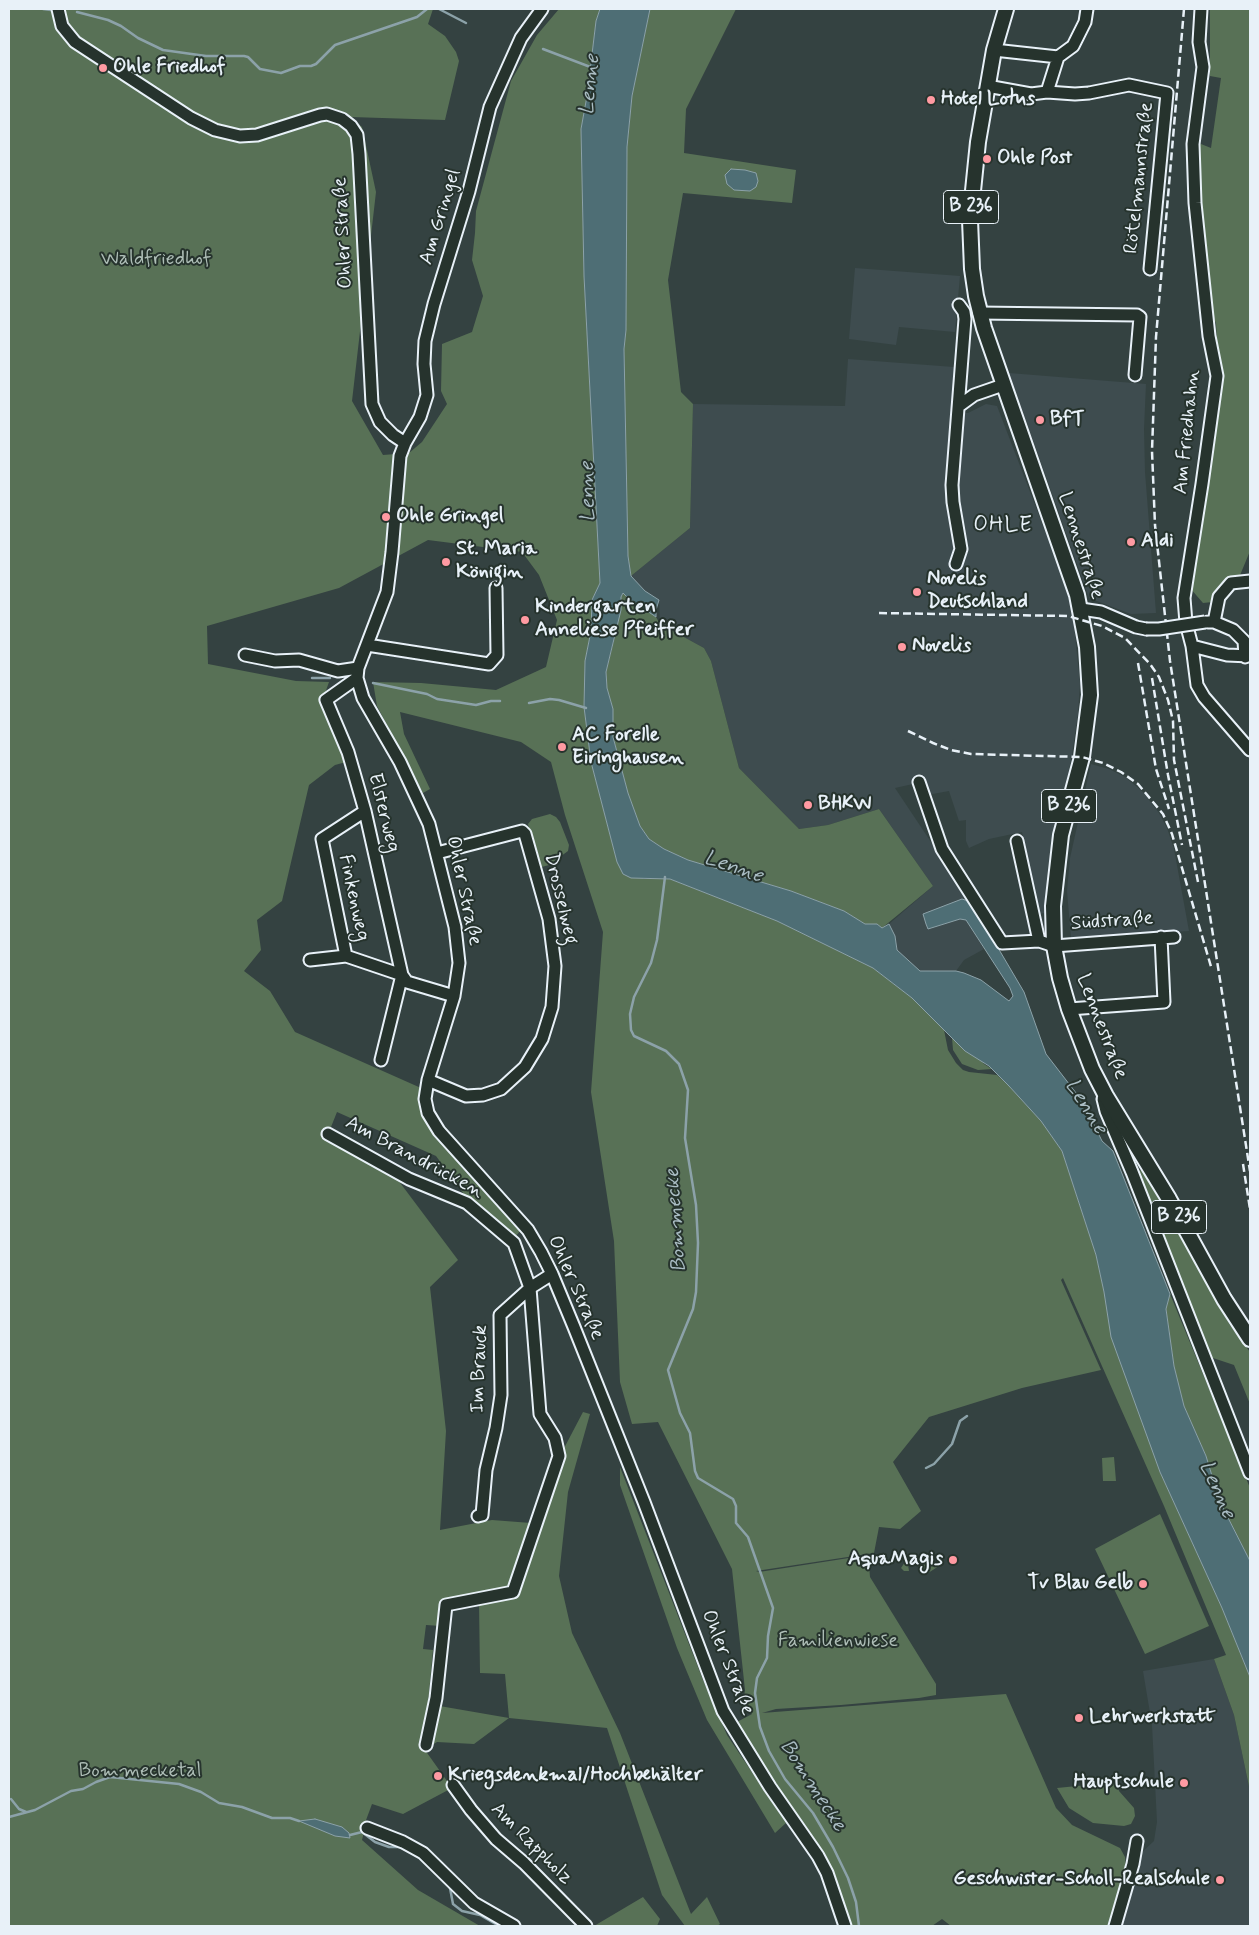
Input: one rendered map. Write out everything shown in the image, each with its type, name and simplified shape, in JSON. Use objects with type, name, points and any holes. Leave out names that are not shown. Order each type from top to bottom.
[{"type":"main road","name":"Lennestraße","points":[[1004,9],[987,86],[976,159],[970,220],[972,269],[979,313],[1003,386],[1064,555],[1081,609],[1087,647],[1090,695],[1082,757],[1061,835],[1053,906],[1054,946],[1060,978],[1069,1008],[1092,1069],[1106,1096],[1169,1199],[1224,1300],[1250,1339]]},
{"type":"street","name":"Ohler Straße","points":[[58,9],[62,26],[75,42],[191,118],[215,130],[240,136],[257,135],[327,114],[342,119],[351,126],[356,135],[359,154],[372,404],[380,422],[393,435],[405,443]]},
{"type":"street","name":"Am Gringel","points":[[405,443],[426,403],[425,341],[434,304],[469,191],[490,107],[521,38],[542,9]]},
{"type":"street","points":[[1047,92],[1058,58],[1073,46],[1085,22],[1086,9]]},
{"type":"street","name":"Am Friedhahn","points":[[1201,9],[1199,42],[1203,67],[1194,144],[1195,203],[1209,336],[1217,376],[1184,598],[1186,623],[1192,646],[1197,685],[1204,697],[1250,750]]},
{"type":"street","points":[[994,50],[1058,58]]},
{"type":"street","name":"Rötelmannstraße","points":[[987,86],[1031,94],[1047,92],[1089,93],[1129,85],[1167,93],[1150,269]]},
{"type":"street","points":[[956,564],[961,549],[952,502],[952,485],[965,318],[964,312],[959,305]]},
{"type":"street","points":[[979,313],[1138,315],[1140,317],[1135,375]]},
{"type":"street","points":[[959,406],[974,395],[1003,386]]},
{"type":"street","points":[[245,655],[275,661],[298,660],[338,671],[358,673],[387,592],[400,456],[405,443]]},
{"type":"street","points":[[1209,622],[1218,597],[1231,583],[1250,581]]},
{"type":"street","points":[[367,645],[489,664],[497,655],[496,588]]},
{"type":"street","points":[[1081,609],[1101,612],[1136,627],[1146,629],[1209,622],[1233,630],[1244,641],[1248,656],[1227,655],[1192,646]]},
{"type":"street","name":"Ohler Straße","points":[[358,673],[362,698],[400,762],[429,824],[455,928],[459,963],[454,996],[428,1080],[426,1099],[428,1113],[439,1132],[528,1230],[552,1274],[618,1437],[724,1711],[770,1787],[818,1856],[827,1874],[845,1926]]},
{"type":"street","name":"Elsterweg","points":[[358,673],[326,700],[348,752],[365,811],[402,975]]},
{"type":"street","points":[[919,782],[942,849],[1002,943],[1040,941],[1054,946]]},
{"type":"street","name":"Finkenweg","points":[[346,956],[322,839],[365,811]]},
{"type":"street","name":"Drosselweg","points":[[428,1080],[466,1096],[483,1095],[500,1089],[525,1066],[542,1039],[552,1007],[555,966],[549,918],[525,834],[522,831],[437,853]]},
{"type":"street","points":[[1017,842],[1040,941]]},
{"type":"street","points":[[1069,1008],[1164,1002],[1161,937]]},
{"type":"street","name":"Südstraße","points":[[1054,946],[1174,937]]},
{"type":"street","points":[[310,960],[346,956],[402,975],[407,982],[454,996]]},
{"type":"street","points":[[380,1060],[402,975]]},
{"type":"street","name":"Lennestraße","points":[[1106,1096],[1103,1103],[1106,1111],[1132,1172],[1250,1473]]},
{"type":"street","name":"Am Brandrücken","points":[[328,1134],[409,1179],[467,1203],[514,1242],[530,1288],[540,1414],[555,1438],[559,1456],[512,1592],[446,1605],[436,1698],[426,1745]]},
{"type":"street","name":"Im Brauck","points":[[478,1516],[482,1515],[486,1470],[496,1428],[501,1395],[500,1314],[530,1288],[552,1274]]},
{"type":"street","name":"Am Rappholz","points":[[453,1785],[496,1839],[524,1863],[586,1926]]},
{"type":"street","points":[[367,1828],[403,1842],[423,1853],[474,1904],[514,1926]]},
{"type":"street","points":[[1115,1926],[1138,1841]]},
{"type":"shaded area","points":[[855,268],[960,276],[955,332],[899,327],[896,345],[849,339]]},
{"type":"shaded area","points":[[848,359],[954,367],[953,412],[968,413],[986,404],[997,406],[1067,588],[1074,625],[1080,683],[1078,714],[1071,761],[1048,866],[1044,913],[1040,914],[1022,832],[989,839],[969,848],[966,841],[966,820],[959,821],[949,791],[927,795],[922,782],[895,788],[971,902],[923,914],[929,929],[960,919],[966,920],[984,949],[964,960],[956,971],[920,971],[897,950],[896,940],[889,924],[933,886],[879,809],[828,825],[799,829],[739,768],[711,661],[704,648],[660,624],[659,600],[645,591],[631,576],[690,528],[693,404],[845,406]]},
{"type":"shaded area","points":[[1009,373],[1146,384],[1145,472],[1156,613],[1131,614],[1089,598]]},
{"type":"shaded area","points":[[1091,764],[1109,769],[1125,777],[1143,792],[1159,813],[1167,828],[1174,849],[1189,931],[1071,938],[1067,891],[1070,858]]},
{"type":"shaded area","points":[[1214,1659],[1234,1715],[1250,1791],[1250,1926],[1111,1926],[1126,1867],[1154,1841],[1157,1822],[1152,1725],[1143,1671]]},
{"type":"green space","points":[[9,9],[433,9],[428,24],[445,36],[456,52],[459,61],[445,120],[351,117],[362,127],[376,192],[352,401],[383,455],[409,453],[422,442],[447,404],[441,391],[442,344],[472,332],[483,296],[472,260],[476,211],[511,81],[537,35],[559,9],[600,9],[596,21],[581,129],[584,276],[600,583],[592,600],[591,631],[585,661],[584,707],[591,762],[617,862],[644,879],[670,879],[777,921],[873,968],[912,998],[944,1030],[948,1050],[963,1070],[997,1075],[1041,1121],[1062,1151],[1096,1255],[1104,1292],[1160,1472],[1222,1608],[1250,1677],[1250,1791],[1234,1715],[1214,1659],[1226,1655],[1164,1506],[1063,1278],[1061,1280],[1101,1370],[1022,1388],[929,1417],[893,1462],[921,1511],[900,1529],[879,1527],[874,1553],[756,1571],[868,1555],[870,1577],[936,1684],[936,1695],[841,1705],[776,1709],[762,1713],[1006,1694],[1056,1808],[1072,1825],[1120,1848],[1125,1857],[1126,1867],[1111,1926],[951,1926],[942,1919],[932,1926],[845,1926],[827,1873],[737,1722],[752,1714],[743,1706],[745,1690],[732,1569],[658,1422],[632,1424],[620,1382],[614,1241],[591,1092],[603,932],[565,815],[551,762],[521,742],[400,712],[404,734],[430,789],[423,793],[377,706],[373,682],[421,683],[496,690],[546,667],[557,620],[539,575],[522,552],[428,540],[339,588],[207,626],[208,664],[296,681],[329,682],[323,699],[346,762],[335,765],[309,785],[282,901],[257,920],[261,950],[244,971],[270,991],[295,1032],[421,1088],[422,1101],[522,1229],[514,1238],[469,1201],[436,1156],[337,1112],[327,1137],[395,1176],[458,1260],[430,1287],[446,1431],[440,1530],[492,1520],[531,1523],[509,1589],[441,1601],[441,1626],[426,1625],[423,1649],[433,1650],[428,1704],[509,1718],[474,1744],[437,1742],[425,1750],[452,1788],[403,1814],[372,1804],[362,1831],[364,1832],[362,1840],[418,1890],[480,1926],[9,1926]]},
{"type":"green space","points":[[650,9],[736,9],[686,109],[684,153],[796,170],[792,203],[683,193],[668,280],[681,392],[693,404],[690,528],[631,576],[628,556],[624,349],[626,330],[627,147],[632,96]]},
{"type":"green space","points":[[1210,9],[1250,9],[1250,551],[1236,585],[1222,601],[1203,603],[1190,588],[1192,565],[1212,454],[1219,374],[1216,323],[1209,309],[1204,259],[1196,142],[1211,148],[1221,78],[1210,76]]},
{"type":"green space","points":[[624,593],[628,598],[656,617],[660,624],[704,648],[711,661],[739,768],[799,829],[828,825],[879,809],[933,886],[882,928],[877,924],[865,924],[844,911],[791,891],[688,860],[664,849],[649,839],[640,826],[628,793],[613,737],[613,709],[607,688],[606,672],[616,632],[621,597]]},
{"type":"green space","points":[[550,814],[560,822],[569,845],[568,851],[549,865],[538,868],[528,824],[532,819]]},
{"type":"green space","points":[[952,1038],[965,1051],[992,1069],[978,1070],[962,1064],[953,1050]]},
{"type":"green space","points":[[1142,1170],[1230,1325],[1250,1352],[1250,1404],[1234,1365],[1204,1355],[1134,1172]]},
{"type":"green space","points":[[1170,1294],[1250,1488],[1250,1561],[1220,1502],[1206,1456],[1184,1406],[1174,1366],[1166,1309]]},
{"type":"green space","points":[[583,1412],[590,1414],[568,1492],[559,1576],[572,1633],[620,1733],[691,1914],[707,1897],[720,1924],[717,1926],[685,1926],[662,1895],[607,1728],[509,1718],[505,1674],[480,1673],[479,1602],[513,1597],[561,1454]]},
{"type":"green space","points":[[1114,1457],[1116,1481],[1103,1481],[1102,1458]]},
{"type":"green space","points":[[620,1467],[703,1680],[727,1735],[786,1823],[775,1833],[707,1720],[677,1648],[620,1485]]},
{"type":"green space","name":"Tv Blau Gelb","points":[[1160,1514],[1209,1626],[1145,1654],[1095,1549]]},
{"type":"green space","points":[[925,1560],[939,1566],[925,1575],[919,1570],[918,1564],[908,1565],[909,1571],[904,1571],[901,1568],[905,1562]]},
{"type":"green space","points":[[1117,1782],[1119,1791],[1134,1808],[1135,1816],[1131,1824],[1124,1826],[1093,1823],[1069,1808],[1057,1788]]},
{"type":"green space","points":[[643,1897],[660,1919],[657,1926],[594,1926]]},
{"type":"water","name":"Lenne","points":[[600,9],[650,9],[632,96],[627,147],[626,330],[624,349],[628,556],[631,576],[645,591],[659,600],[656,617],[623,593],[621,597],[621,610],[606,672],[607,688],[613,709],[613,737],[628,793],[640,826],[649,839],[664,849],[688,860],[791,891],[844,911],[865,924],[877,924],[882,928],[889,924],[895,936],[897,950],[920,971],[956,971],[964,973],[981,980],[1009,1001],[1013,996],[1010,988],[966,920],[960,919],[928,929],[926,924],[923,914],[962,899],[971,902],[1024,992],[1046,1054],[1083,1102],[1102,1141],[1113,1151],[1170,1294],[1166,1309],[1174,1366],[1184,1406],[1206,1456],[1220,1502],[1250,1561],[1250,1677],[1222,1608],[1160,1472],[1111,1337],[1096,1255],[1062,1151],[1041,1121],[989,1066],[965,1051],[912,998],[873,968],[777,921],[670,879],[631,878],[623,874],[617,862],[591,762],[584,707],[585,661],[591,631],[592,600],[600,583],[584,276],[581,129],[596,21]]},
{"type":"water","points":[[731,169],[756,173],[758,181],[756,187],[750,191],[734,190],[727,184],[725,175]]},
{"type":"water","points":[[315,1819],[342,1827],[349,1833],[350,1838],[335,1836],[299,1821]]},
{"type":"waterway","points":[[43,9],[51,10]]},
{"type":"waterway","points":[[77,12],[108,20],[163,50],[206,56],[244,56],[248,57],[260,69],[281,73],[300,66],[316,64],[335,45],[417,17],[427,9]]},
{"type":"waterway","points":[[439,9],[466,23]]},
{"type":"waterway","name":"Lenne","points":[[543,49],[593,68]]},
{"type":"waterway","points":[[312,678],[330,678]]},
{"type":"waterway","points":[[373,683],[427,694],[437,699],[476,705],[500,701]]},
{"type":"waterway","points":[[529,703],[550,699],[586,708]]},
{"type":"waterway","name":"Bommecke","points":[[665,877],[657,940],[651,963],[634,997],[630,1014],[631,1030],[634,1036],[666,1051],[679,1064],[688,1090],[685,1138],[696,1205],[698,1243],[696,1292],[693,1309],[668,1370],[680,1413],[690,1433],[695,1471],[698,1478],[733,1499],[736,1506],[736,1523],[748,1537],[773,1608],[768,1636],[767,1658],[757,1678],[755,1693],[760,1727],[769,1751],[785,1779],[813,1813],[833,1847],[848,1878],[856,1902],[859,1926]]},
{"type":"waterway","points":[[926,1468],[934,1464],[952,1444],[960,1421],[967,1416]]},
{"type":"waterway","name":"Bommecke","points":[[9,1817],[35,1810],[71,1791],[83,1789],[110,1777],[179,1784],[201,1792],[219,1803],[242,1807],[272,1818],[290,1818],[299,1821]]},
{"type":"waterway","points":[[11,1799],[19,1809],[26,1812]]},
{"type":"waterway","name":"Bommecke","points":[[350,1835],[362,1832],[375,1842],[389,1847],[402,1847]]},
{"type":"waterway","name":"Bommecke","points":[[450,1888],[453,1904],[462,1911],[480,1915],[499,1926]]},
{"type":"railway","points":[[1184,9],[1156,337],[1152,451],[1155,525],[1170,661],[1250,1171]]},
{"type":"railway","points":[[879,613],[1068,616],[1102,626],[1125,638],[1150,664],[1159,677],[1168,700],[1173,721],[1174,760],[1198,882]]},
{"type":"railway","points":[[1138,663],[1156,769],[1169,809]]},
{"type":"railway","points":[[1152,678],[1182,845]]},
{"type":"railway","points":[[908,731],[951,750],[971,754],[1082,757],[1103,763],[1121,772],[1138,784],[1163,814],[1172,834],[1212,970]]},
{"type":"railway","points":[[1243,1164],[1250,1209]]},
{"type":"place","name":"Ohle Friedhof","points":[[103,68]]},
{"type":"place","name":"Hotel Lotus","points":[[931,100]]},
{"type":"place","name":"Ohle Post","points":[[987,159]]},
{"type":"place","name":"BfT","points":[[1040,420]]},
{"type":"place","name":"Ohle Gringel","points":[[386,517]]},
{"type":"place","name":"Aldi","points":[[1131,542]]},
{"type":"place","name":"St. Maria Königin","points":[[446,562]]},
{"type":"place","name":"Novelis Deutschland","points":[[917,592]]},
{"type":"place","name":"Kindergarten Anneliese Pfeiffer","points":[[525,620]]},
{"type":"place","name":"Novelis","points":[[902,647]]},
{"type":"place","name":"AC Forelle Eiringhausen","points":[[562,747]]},
{"type":"place","name":"BHKW","points":[[808,805]]},
{"type":"place","name":"AquaMagis","points":[[953,1560]]},
{"type":"place","name":"Tv Blau Gelb","points":[[1143,1584]]},
{"type":"place","name":"Lehrwerkstatt","points":[[1079,1718]]},
{"type":"place","name":"Kriegsdenkmal/Hochbehälter","points":[[438,1776]]},
{"type":"place","name":"Hauptschule","points":[[1184,1783]]},
{"type":"place","name":"Geschwister-Scholl-Realschule","points":[[1220,1880]]},
{"type":"district","name":"OHLE","points":[[1003,526]]},
{"type":"park label","name":"Waldfriedhof","points":[[156,260]]},
{"type":"park label","name":"Familienwiese","points":[[838,1642]]},
{"type":"park label","name":"Bommecketal","points":[[140,1772]]}]
